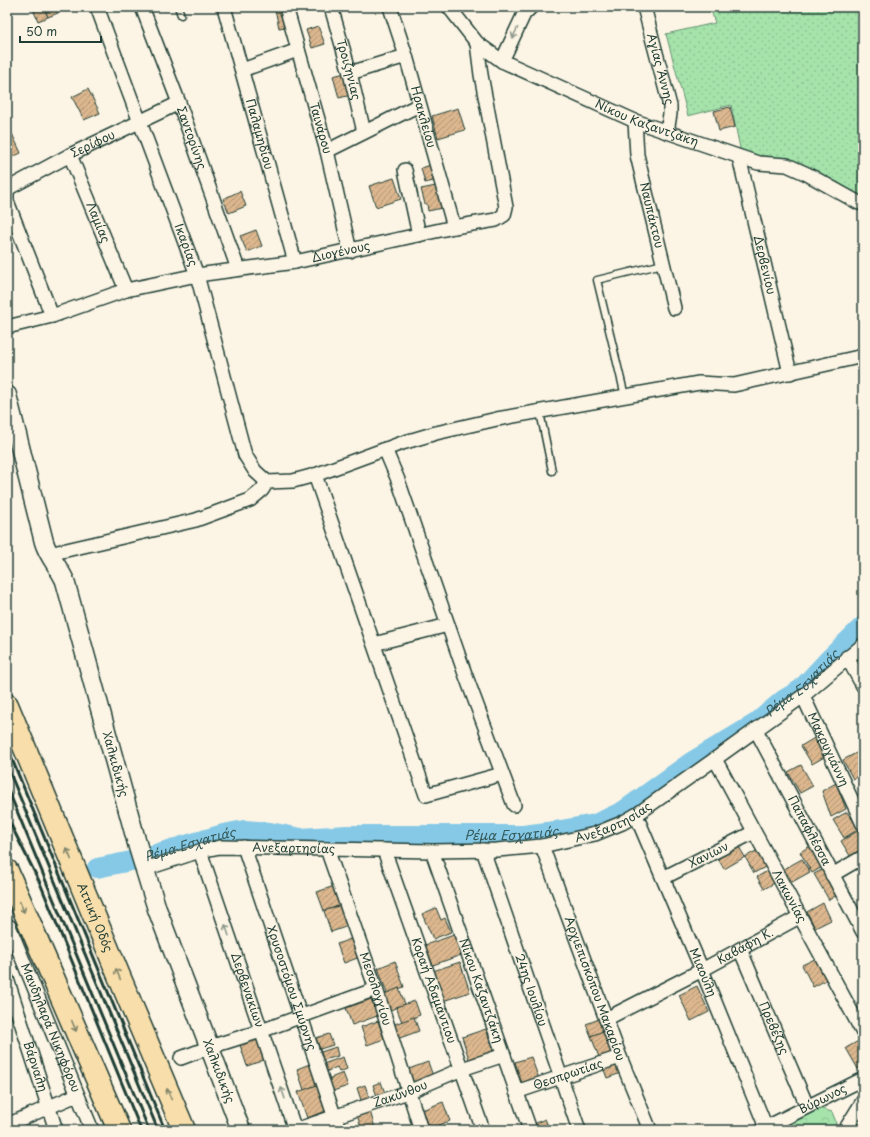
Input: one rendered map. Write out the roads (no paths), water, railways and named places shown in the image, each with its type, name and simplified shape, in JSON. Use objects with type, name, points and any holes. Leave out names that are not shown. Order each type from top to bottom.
[{"type":"highway","name":"Αττική Οδός","points":[[7,704],[184,1130]]},
{"type":"highway","points":[[7,871],[119,1130]]},
{"type":"street","name":"Ικαρίας","points":[[97,7],[197,275],[245,455],[256,471],[267,482]]},
{"type":"street","name":"Σαντορίνης","points":[[142,7],[180,103],[238,269]]},
{"type":"street","name":"Παλαμηδίου","points":[[224,7],[295,262]]},
{"type":"street","name":"Ταινάρου","points":[[286,7],[327,151],[350,251]]},
{"type":"street","name":"Τροιζηνίας","points":[[332,7],[364,132]]},
{"type":"street","name":"Ηρακλείου","points":[[390,7],[406,56],[454,227]]},
{"type":"street","name":"Νίκου Καζαντζάκη","points":[[449,7],[477,43],[502,61],[635,121],[758,163],[787,165],[863,204]]},
{"type":"street","points":[[502,61],[524,14],[531,7]]},
{"type":"street","name":"Αγίας Άννης","points":[[644,7],[670,106],[667,132]]},
{"type":"street","name":"Διογένους","points":[[7,327],[52,316],[126,290],[197,275],[295,262],[454,227],[496,220],[504,215],[506,207],[477,43]]},
{"type":"street","points":[[242,70],[298,50]]},
{"type":"street","points":[[350,73],[406,56]]},
{"type":"street","name":"Σερίφου","points":[[7,188],[139,121],[180,103]]},
{"type":"street","points":[[327,151],[419,105]]},
{"type":"street","name":"Ναυπάκτου","points":[[635,121],[637,155],[674,308]]},
{"type":"street","name":"Λαμίας","points":[[70,155],[126,290]]},
{"type":"street","name":"Δερβενίου","points":[[739,157],[790,373]]},
{"type":"street","points":[[405,170],[419,235]]},
{"type":"street","points":[[7,188],[7,201],[52,316]]},
{"type":"street","points":[[49,554],[196,520],[250,500],[262,490],[267,482],[294,481],[315,475],[385,449],[436,433],[497,419],[699,383],[734,385],[863,356]]},
{"type":"street","name":"Χαλκιδικής","points":[[7,395],[42,536],[49,554],[65,580],[157,909],[241,1130]]},
{"type":"street","points":[[385,449],[398,480],[448,625],[514,805]]},
{"type":"street","points":[[315,475],[426,795],[502,774]]},
{"type":"street","points":[[374,644],[448,625]]},
{"type":"street","name":"Ανεξαρτησίας","points":[[142,859],[220,847],[432,851],[482,850],[542,846],[595,834],[609,829],[636,815],[803,696],[847,657],[863,645]]},
{"type":"street","points":[[847,657],[863,686]]},
{"type":"street","name":"Μακρυγιάννη","points":[[803,696],[863,824]]},
{"type":"street","name":"Παπαφλέσσα","points":[[756,730],[863,932]]},
{"type":"street","name":"Λακωνίας","points":[[715,759],[863,1033]]},
{"type":"street","name":"Μιαούλη","points":[[636,815],[702,970],[765,1129]]},
{"type":"street","name":"Χανίων","points":[[663,878],[754,832]]},
{"type":"street","name":"Αρχιεπισκόπου Μακαρίου","points":[[542,846],[620,1057],[650,1130]]},
{"type":"street","name":"Χρυσοστόμου Σμύρνης","points":[[244,847],[339,1130]]},
{"type":"street","name":"Μεσολογγίου","points":[[327,849],[376,989],[421,1130]]},
{"type":"street","name":"Κοραή Αδαμάντιου","points":[[384,850],[483,1130]]},
{"type":"street","name":"24ης Ιουλίου","points":[[482,850],[579,1130]]},
{"type":"street","name":"Δερβενακίων","points":[[200,851],[295,1130]]},
{"type":"street","name":"Νίκου Καζαντζάκη","points":[[432,851],[530,1130]]},
{"type":"street","points":[[832,875],[863,857]]},
{"type":"street","name":"Καβάφη Κ.","points":[[606,1019],[702,970],[799,917]]},
{"type":"street","name":"Μανδηλαρά Νικηφόρου","points":[[9,926],[92,1130]]},
{"type":"street","name":"Πρεβέζης","points":[[740,949],[807,1106]]},
{"type":"street","name":"Βάρναλη","points":[[7,979],[56,1130]]},
{"type":"street","points":[[181,1058],[210,1047],[262,1031],[376,989]]},
{"type":"street","name":"Ζακύνθου","points":[[295,1130],[408,1092],[462,1069],[504,1055]]},
{"type":"street","name":"Θεσπρωτίας","points":[[516,1092],[620,1057]]},
{"type":"street","name":"Βύρωνος","points":[[765,1129],[807,1106],[863,1079]]},
{"type":"street","points":[[7,1125],[77,1095]]},
{"type":"street","points":[[847,1129],[863,1101]]},
{"type":"lane","points":[[178,7],[181,15]]},
{"type":"lane","points":[[625,396],[597,280],[663,264]]},
{"type":"lane","points":[[540,412],[552,471]]},
{"type":"waterway","name":"Ρέμα Εσχατιάς","points":[[97,868],[131,861],[223,834],[244,830],[270,832],[301,838],[347,835],[523,835],[595,824],[623,811],[691,762],[756,723],[783,700],[801,689],[863,626]]},
{"type":"railway","points":[[7,747],[165,1130]]},
{"type":"railway","points":[[7,766],[158,1130]]},
{"type":"railway","points":[[7,787],[149,1130]]},
{"type":"railway","points":[[7,817],[40,883],[141,1130]]}]
